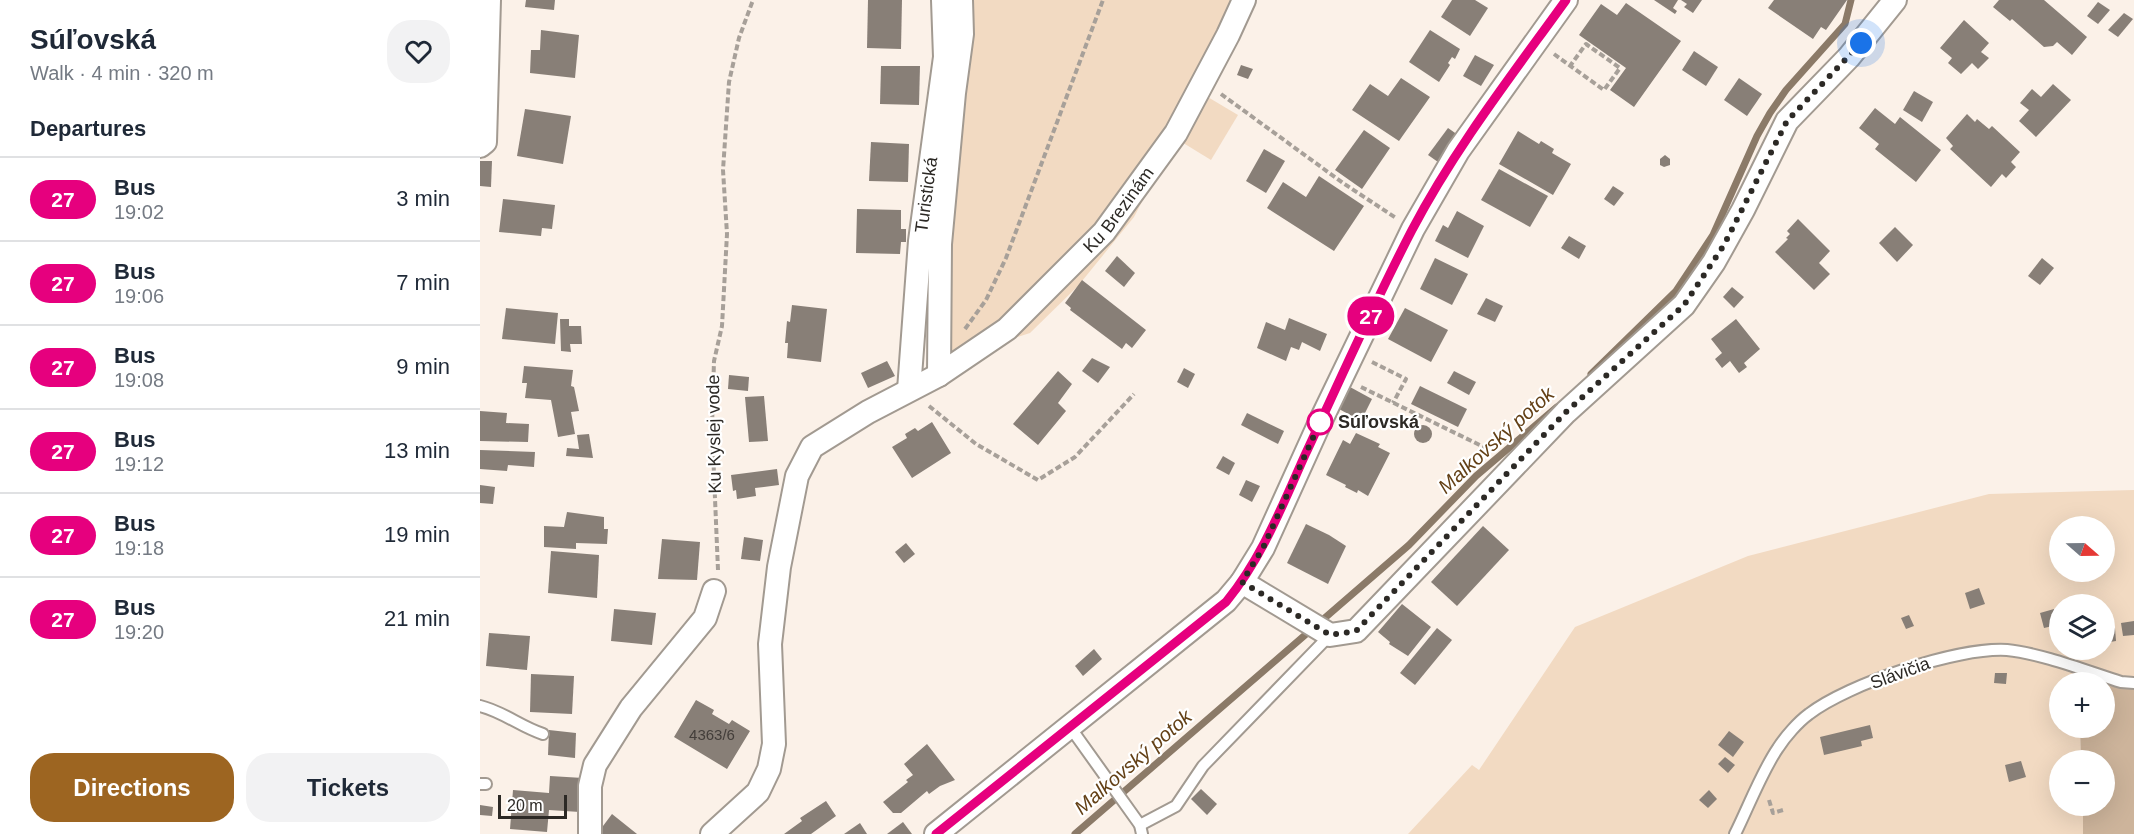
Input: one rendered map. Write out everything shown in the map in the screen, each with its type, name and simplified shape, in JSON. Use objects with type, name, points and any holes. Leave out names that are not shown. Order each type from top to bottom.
[{"type":"street","points":[[480,146],[485,142],[486,130],[489,0]]},
{"type":"street","name":"Turistická","points":[[909,390],[920,241],[945,57],[943,0]]},
{"type":"street","name":"Turistická","points":[[939,375],[940,244],[954,93],[962,34],[961,0]]},
{"type":"street","name":"Ku Brezinám","points":[[939,375],[1007,329],[1104,232],[1176,133],[1244,0]]},
{"type":"street","points":[[936,834],[1226,602],[1242,582],[1263,548],[1413,229],[1458,151],[1566,0]]},
{"type":"street","points":[[1242,582],[1330,635],[1356,631],[1566,412],[1684,305],[1720,252],[1787,121],[1849,57],[1895,0]]},
{"type":"street","points":[[712,834],[758,792],[769,769],[774,744],[770,644],[779,567],[797,476],[812,447],[868,412],[939,375]]},
{"type":"street","points":[[590,834],[590,786],[595,765],[631,708],[705,618],[714,591]]},
{"type":"lane","points":[[1070,727],[1141,830],[1176,806],[1203,766],[1330,635]]},
{"type":"lane","name":"Slávičia","points":[[1735,834],[1778,747],[1808,714],[1848,692],[1898,673],[1954,654],[2008,650],[2121,682],[2134,683]]},
{"type":"lane","points":[[480,706],[489,708],[530,730],[543,734]]},
{"type":"path","name":"Ku Kyslej vode","points":[[714,591],[719,575],[712,427],[714,362],[722,326],[727,234],[723,170],[729,82],[740,38],[753,0]]},
{"type":"path","points":[[964,331],[986,300],[1006,258],[1103,0]]},
{"type":"path","points":[[1536,42],[1570,66],[1604,90],[1620,68],[1586,44],[1570,66]]},
{"type":"path","points":[[1204,81],[1342,183],[1413,229]]},
{"type":"path","points":[[1363,357],[1406,379],[1393,403]]},
{"type":"path","points":[[1341,378],[1492,451]]},
{"type":"path","points":[[909,390],[976,444],[1038,480],[1075,457],[1134,394]]},
{"type":"shaded area","points":[[956,0],[1248,0],[1134,217],[1078,286],[1030,333],[947,360]]},
{"type":"shaded area","points":[[1206,96],[1238,115],[1211,160],[1180,141]]},
{"type":"shaded area","points":[[2134,490],[2134,683],[2115,678],[2115,672],[2091,672],[2079,669],[2079,672],[2049,672],[2049,738],[2080,738],[2081,750],[2049,750],[2049,816],[2083,816],[2083,834],[1408,834],[1472,765],[1479,770],[1575,627],[1748,556],[1989,494]]},
{"type":"shaded area","points":[[2115,678],[2134,683],[2134,834],[2083,834],[2083,816],[2115,816],[2115,750],[2081,750],[2080,738],[2115,738]]},
{"type":"building","points":[[526,0],[555,0],[554,10],[525,7]]},
{"type":"building","points":[[868,0],[902,0],[901,49],[867,48]]},
{"type":"building","points":[[1452,0],[1475,0],[1488,8],[1470,36],[1441,17]]},
{"type":"building","points":[[1654,0],[1678,0],[1673,8],[1677,11],[1675,14]]},
{"type":"building","points":[[1681,0],[1702,0],[1693,13],[1684,7],[1687,4]]},
{"type":"building","points":[[1774,0],[1847,0],[1826,30],[1821,27],[1813,39],[1768,8]]},
{"type":"building","points":[[1999,0],[2044,0],[2087,37],[2072,55],[2057,42],[2053,46],[2044,47],[2012,19],[2010,21],[1993,7]]},
{"type":"building","points":[[2098,2],[2110,10],[2098,24],[2087,16]]},
{"type":"building","points":[[1626,3],[1681,41],[1634,107],[1610,90],[1626,68],[1579,35],[1601,4],[1617,15]]},
{"type":"building","points":[[2124,13],[2133,19],[2118,37],[2108,30]]},
{"type":"building","points":[[1964,20],[1989,43],[1981,52],[1989,58],[1978,69],[1972,63],[1961,74],[1948,63],[1952,58],[1940,48]]},
{"type":"building","points":[[541,30],[579,35],[575,78],[530,73],[531,50],[540,50]]},
{"type":"building","points":[[1430,30],[1460,49],[1455,59],[1452,57],[1448,63],[1450,65],[1439,82],[1409,62]]},
{"type":"building","points":[[1694,51],[1718,67],[1706,86],[1682,70]]},
{"type":"building","points":[[1475,55],[1494,65],[1481,86],[1463,76]]},
{"type":"building","points":[[1241,65],[1253,69],[1248,79],[1237,75]]},
{"type":"building","points":[[881,66],[920,66],[919,105],[880,104]]},
{"type":"building","points":[[1401,78],[1430,97],[1399,141],[1352,110],[1370,84],[1388,96]]},
{"type":"building","points":[[1739,78],[1762,94],[1747,116],[1724,100]]},
{"type":"building","points":[[2053,84],[2071,100],[2036,137],[2019,121],[2029,110],[2020,103],[2032,89],[2041,97]]},
{"type":"building","points":[[1914,91],[1933,102],[1922,122],[1903,110]]},
{"type":"building","points":[[1875,108],[1895,124],[1900,117],[1941,150],[1916,182],[1875,149],[1879,144],[1859,128]]},
{"type":"building","points":[[525,109],[571,116],[563,164],[517,156]]},
{"type":"building","points":[[1967,114],[1975,122],[1977,119],[1989,129],[1992,126],[2020,152],[2011,162],[2016,167],[2006,178],[2002,174],[1991,187],[1950,149],[1953,146],[1946,138]]},
{"type":"building","points":[[1448,128],[1458,135],[1438,162],[1428,155]]},
{"type":"building","points":[[1364,130],[1390,148],[1362,189],[1335,170]]},
{"type":"building","points":[[1518,131],[1539,144],[1541,141],[1554,149],[1552,153],[1571,164],[1553,195],[1499,164]]},
{"type":"building","points":[[871,142],[909,144],[908,182],[869,181]]},
{"type":"building","points":[[1264,149],[1285,161],[1266,193],[1246,181]]},
{"type":"building","points":[[1665,155],[1670,159],[1670,165],[1664,167],[1660,165],[1660,159]]},
{"type":"building","points":[[480,161],[492,161],[491,187],[480,186]]},
{"type":"building","points":[[1499,169],[1548,196],[1530,227],[1481,200]]},
{"type":"building","points":[[1319,176],[1364,206],[1334,251],[1267,208],[1283,182],[1306,197]]},
{"type":"building","points":[[1613,186],[1624,193],[1614,206],[1604,199]]},
{"type":"building","points":[[503,199],[555,205],[552,229],[542,228],[541,236],[499,232]]},
{"type":"building","points":[[857,209],[901,210],[901,229],[906,229],[906,242],[901,242],[900,254],[856,253]]},
{"type":"building","points":[[1457,211],[1484,226],[1468,258],[1435,241],[1443,225],[1448,228]]},
{"type":"building","points":[[1798,219],[1830,251],[1819,263],[1830,274],[1814,290],[1775,252],[1788,239],[1786,238],[1790,234],[1787,231]]},
{"type":"building","points":[[1895,227],[1913,245],[1897,262],[1879,243]]},
{"type":"building","points":[[1569,236],[1586,246],[1579,259],[1561,248]]},
{"type":"building","points":[[1117,256],[1135,273],[1124,287],[1105,271]]},
{"type":"building","points":[[1435,258],[1468,274],[1452,305],[1420,289]]},
{"type":"building","points":[[2042,258],[2054,268],[2040,285],[2028,276]]},
{"type":"building","points":[[1082,280],[1146,330],[1132,348],[1126,343],[1122,349],[1070,310],[1071,308],[1065,303]]},
{"type":"building","points":[[1732,287],[1744,297],[1734,308],[1723,297]]},
{"type":"building","points":[[1486,298],[1503,306],[1495,322],[1477,314]]},
{"type":"building","points":[[792,305],[827,309],[821,362],[787,358],[788,343],[785,343],[787,321],[790,322]]},
{"type":"building","points":[[506,308],[558,313],[555,344],[502,339]]},
{"type":"building","points":[[1405,308],[1448,330],[1431,362],[1388,339]]},
{"type":"building","points":[[1289,318],[1327,334],[1320,351],[1302,342],[1299,350],[1291,347],[1286,361],[1257,348],[1266,322],[1285,330]]},
{"type":"building","points":[[560,319],[569,319],[569,326],[581,326],[582,344],[570,344],[571,352],[561,351]]},
{"type":"building","points":[[1736,319],[1760,349],[1744,363],[1747,367],[1739,373],[1730,361],[1722,368],[1715,359],[1722,353],[1711,339]]},
{"type":"building","points":[[1092,358],[1110,367],[1098,383],[1082,371]]},
{"type":"building","points":[[887,361],[895,376],[868,388],[861,373]]},
{"type":"building","points":[[524,366],[573,370],[571,386],[574,387],[579,411],[571,412],[575,434],[558,437],[551,400],[525,398],[527,383],[522,383]]},
{"type":"building","points":[[1184,368],[1195,374],[1188,388],[1177,382]]},
{"type":"building","points":[[1058,371],[1072,384],[1058,403],[1066,411],[1038,445],[1013,424]]},
{"type":"building","points":[[1454,371],[1476,382],[1469,395],[1447,383]]},
{"type":"building","points":[[729,375],[749,377],[748,391],[728,389]]},
{"type":"building","points":[[1420,386],[1467,409],[1458,427],[1411,404]]},
{"type":"building","points":[[1350,387],[1372,399],[1361,421],[1339,409]]},
{"type":"building","points":[[764,396],[768,441],[749,442],[745,397]]},
{"type":"building","points":[[480,411],[507,413],[506,423],[529,424],[528,442],[480,441]]},
{"type":"building","points":[[1247,413],[1284,431],[1278,444],[1241,425]]},
{"type":"building","points":[[932,422],[951,453],[912,478],[892,447],[907,438],[905,434],[915,428],[918,431]]},
{"type":"building","points":[[1419,425],[1427,425],[1432,430],[1430,441],[1419,443],[1414,438],[1414,430]]},
{"type":"building","points":[[1356,433],[1380,444],[1378,447],[1390,453],[1368,496],[1358,490],[1357,493],[1345,487],[1346,485],[1326,475],[1343,440],[1350,444]]},
{"type":"building","points":[[589,434],[593,458],[566,456],[567,448],[579,449],[577,435]]},
{"type":"building","points":[[480,450],[535,452],[534,467],[508,465],[507,471],[480,469]]},
{"type":"building","points":[[1223,456],[1235,463],[1229,475],[1216,468]]},
{"type":"building","points":[[777,469],[779,485],[755,488],[756,496],[737,499],[736,490],[733,491],[731,475]]},
{"type":"building","points":[[1246,480],[1260,486],[1252,502],[1239,495]]},
{"type":"building","points":[[480,485],[495,487],[493,504],[480,503]]},
{"type":"building","points":[[567,512],[604,517],[604,529],[608,529],[607,544],[576,543],[576,549],[544,547],[544,526],[564,527]]},
{"type":"building","points":[[1306,524],[1346,546],[1328,584],[1287,563]]},
{"type":"building","points":[[1483,526],[1509,550],[1457,606],[1431,582]]},
{"type":"building","points":[[744,537],[763,540],[760,561],[741,559]]},
{"type":"building","points":[[662,539],[700,542],[697,580],[658,579]]},
{"type":"building","points":[[906,543],[915,554],[904,563],[895,552]]},
{"type":"building","points":[[551,551],[599,555],[597,598],[548,593]]},
{"type":"building","points":[[1979,588],[1985,604],[1970,609],[1965,593]]},
{"type":"building","points":[[1402,604],[1431,627],[1408,656],[1389,644],[1390,642],[1378,632]]},
{"type":"building","points":[[614,609],[656,613],[652,645],[611,641]]},
{"type":"building","points":[[2049,610],[2049,627],[2044,628],[2040,613]]},
{"type":"building","points":[[1909,615],[1914,626],[1906,629],[1901,618]]},
{"type":"building","points":[[2134,621],[2134,635],[2123,636],[2121,623]]},
{"type":"building","points":[[1437,628],[1452,640],[1415,685],[1400,673]]},
{"type":"building","points":[[489,633],[530,636],[527,670],[486,666]]},
{"type":"building","points":[[1094,649],[1102,659],[1083,676],[1075,666]]},
{"type":"building","points":[[1995,673],[2007,673],[2006,684],[1994,683]]},
{"type":"building","points":[[531,674],[574,676],[572,714],[530,712]]},
{"type":"building","points":[[696,700],[714,710],[712,714],[729,724],[732,720],[750,731],[727,769],[674,737]]},
{"type":"building","points":[[1870,725],[1873,738],[1861,741],[1862,746],[1824,755],[1820,737]]},
{"type":"building","points":[[549,730],[576,733],[575,758],[548,755]]},
{"type":"building","points":[[1729,731],[1744,742],[1733,757],[1718,745]]},
{"type":"building","points":[[927,744],[955,780],[940,786],[929,794],[927,791],[901,813],[893,813],[883,802],[908,782],[906,780],[913,775],[904,764]]},
{"type":"building","points":[[1725,757],[1735,765],[1728,773],[1718,764]]},
{"type":"building","points":[[2021,761],[2026,777],[2009,782],[2005,765]]},
{"type":"building","points":[[550,776],[583,778],[580,812],[549,810],[547,832],[510,829],[513,790],[549,793]]},
{"type":"building","points":[[1201,789],[1217,804],[1207,815],[1191,799]]},
{"type":"building","points":[[1709,790],[1717,799],[1708,808],[1699,800]]},
{"type":"building","points":[[826,801],[836,816],[811,834],[784,834],[802,821],[800,818]]},
{"type":"building","points":[[480,805],[493,807],[492,816],[480,815]]},
{"type":"building","points":[[612,814],[637,834],[597,834]]},
{"type":"building","points":[[903,822],[912,834],[887,834]]},
{"type":"building","points":[[860,823],[867,834],[844,834]]},
{"type":"waterway","name":"Malkovský potok","points":[[1591,374],[1676,291],[1713,235],[1757,136],[1770,113],[1786,90],[1845,24],[1851,0]]},
{"type":"waterway","name":"Malkovský potok","points":[[1075,834],[1409,545],[1476,476],[1557,407]]},
{"type":"bus line","name":"27","points":[[936,834],[1226,602],[1242,582],[1263,548],[1321,420],[1413,229],[1458,151],[1566,0]]},
{"type":"place","name":"Súľovská","points":[[1320,422]]},
{"type":"route","points":[[1320,422],[1321,420],[1263,548],[1242,582],[1330,635],[1356,631],[1566,412],[1684,305],[1724,245],[1787,121],[1861,43]]}]
